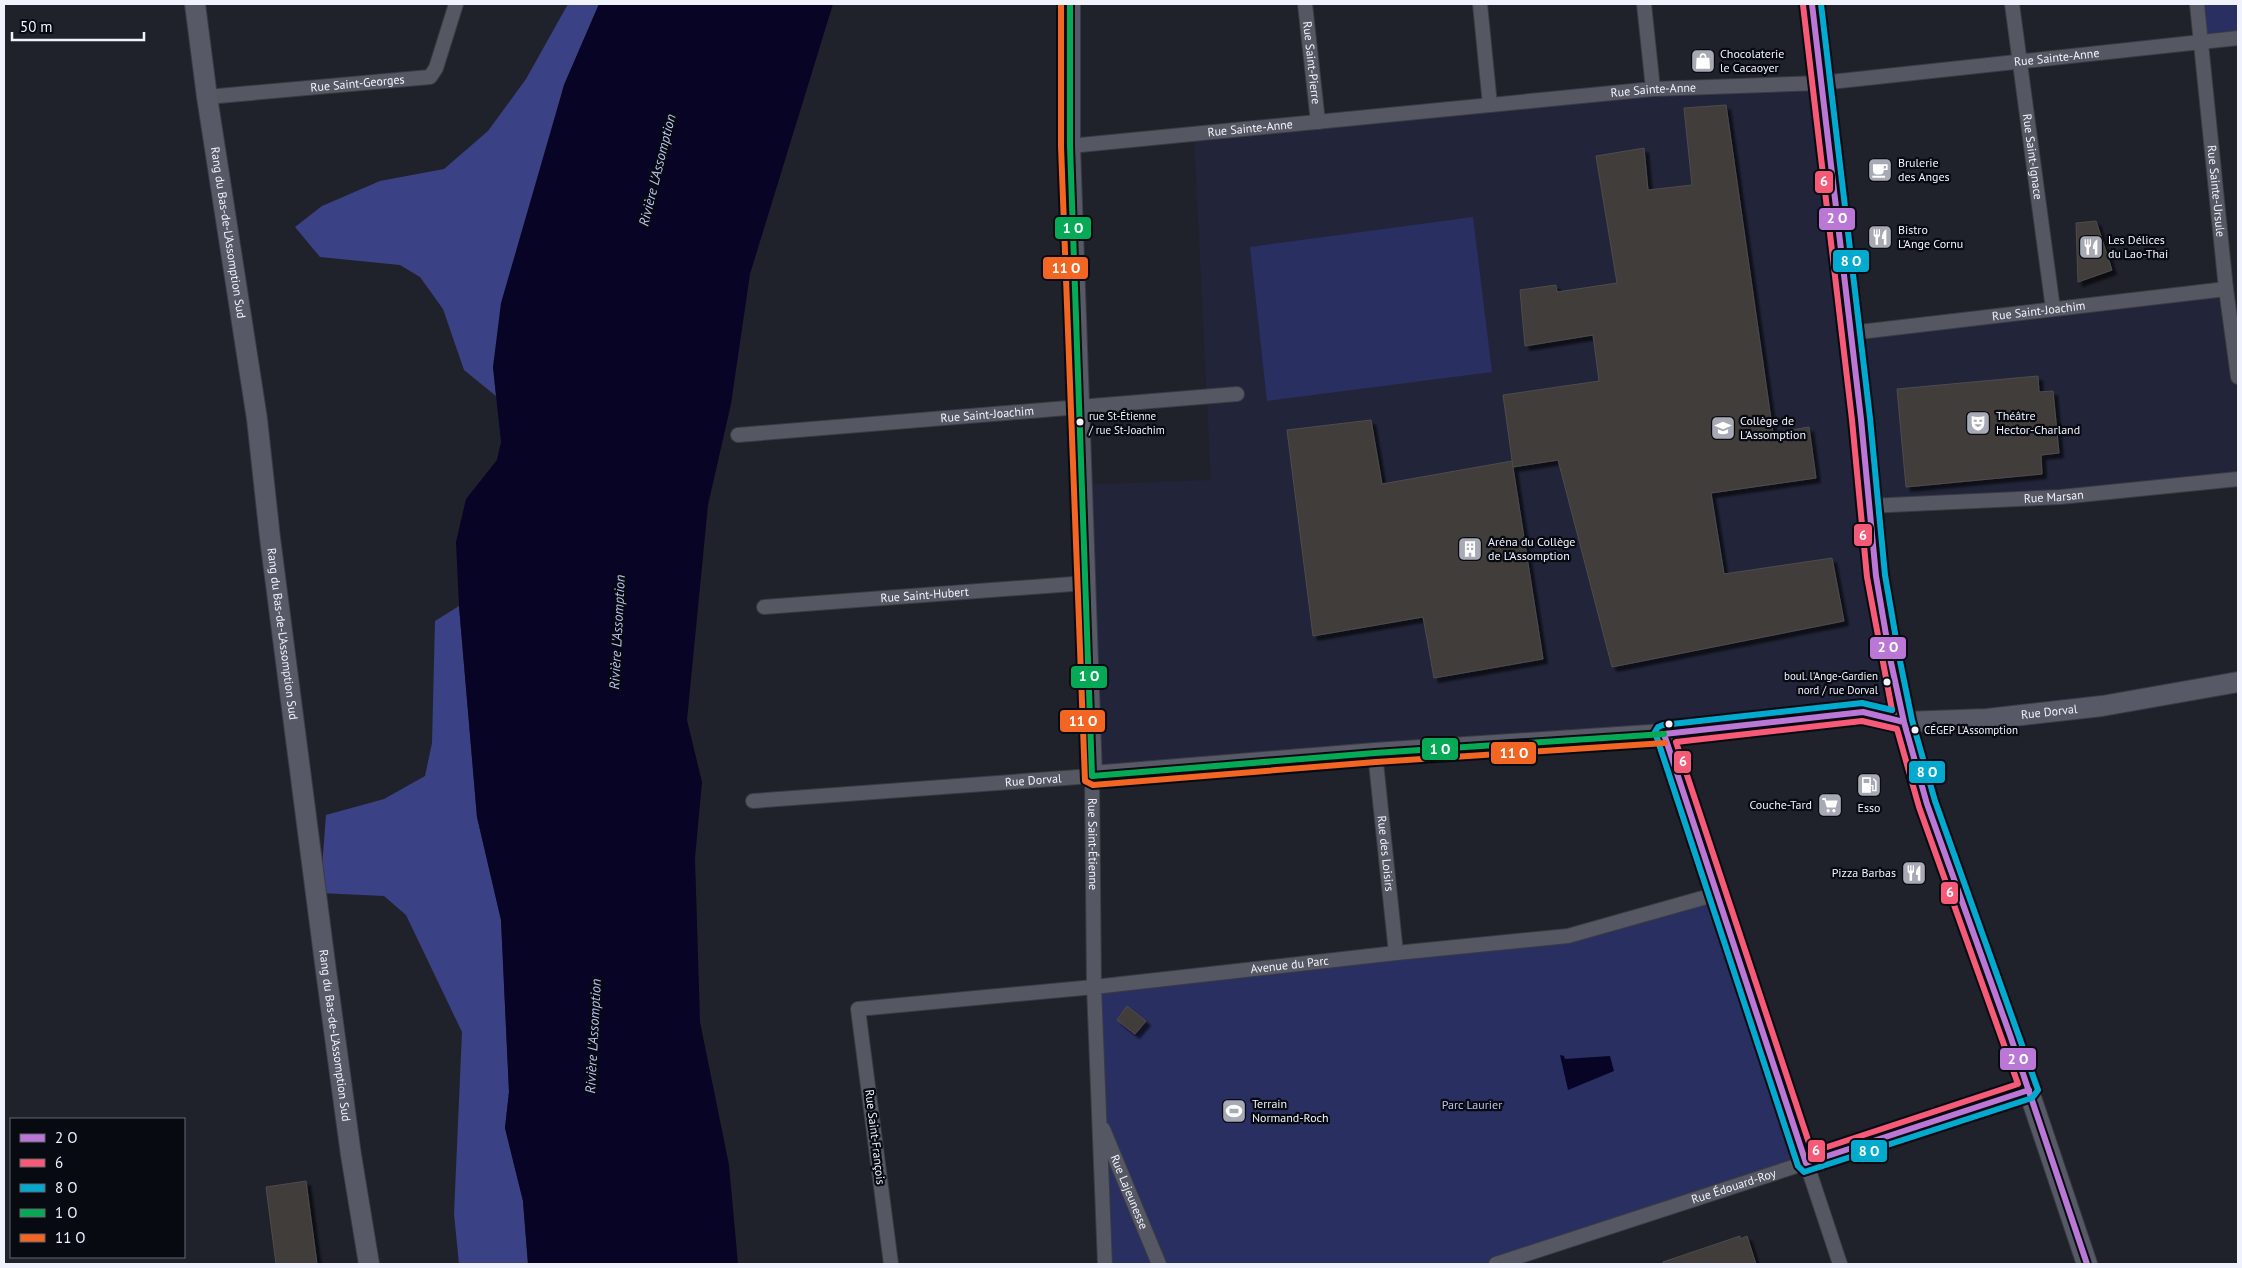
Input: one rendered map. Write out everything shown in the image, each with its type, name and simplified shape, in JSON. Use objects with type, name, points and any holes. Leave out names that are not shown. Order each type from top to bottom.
[{"type":"street","name":"Rang du Bas-de-L'Assomption Sud","points":[[196,4],[207,97],[257,419],[270,538],[324,962],[351,1155],[369,1264]]},
{"type":"street","name":"Rue Saint-Georges","points":[[207,97],[430,76],[436,68],[456,4]]},
{"type":"street","name":"Rue Saint-Étienne","points":[[1070,4],[1070,146],[1092,776],[1094,987],[1105,1264]]},
{"type":"street","name":"Rue Saint-Pierre","points":[[1305,4],[1318,122]]},
{"type":"street","points":[[1480,4],[1490,105]]},
{"type":"street","points":[[1644,4],[1653,89]]},
{"type":"street","points":[[1812,4],[1851,333],[1879,599],[1904,722],[1927,804],[2029,1090],[2087,1264]]},
{"type":"street","name":"Rue Saint-Ignace","points":[[2012,4],[2053,309]]},
{"type":"street","name":"Rue Sainte-Ursule","points":[[2197,4],[2226,289],[2238,378]]},
{"type":"street","name":"Rue Sainte-Anne","points":[[1070,146],[1653,89],[1821,83],[2238,38]]},
{"type":"street","name":"Rue Saint-Joachim","points":[[1851,333],[2226,289]]},
{"type":"street","name":"Rue Saint-Joachim","points":[[738,435],[1236,394]]},
{"type":"street","name":"Rue Marsan","points":[[1868,506],[2060,497],[2238,479]]},
{"type":"street","name":"Rue Saint-Hubert","points":[[764,607],[1086,584]]},
{"type":"street","name":"Rue Dorval","points":[[752,801],[1375,753],[1664,734],[1863,712],[1904,722],[1987,718],[2102,706],[2238,682]]},
{"type":"street","points":[[1664,734],[1840,1264]]},
{"type":"street","name":"Rue des Loisirs","points":[[1375,753],[1396,953]]},
{"type":"street","name":"Avenue du Parc","points":[[858,1009],[1094,987],[1568,936],[1717,894]]},
{"type":"street","name":"Rue Saint-François","points":[[858,1009],[891,1264]]},
{"type":"street","name":"Rue Édouard-Roy","points":[[1496,1264],[2029,1090]]},
{"type":"street","name":"Rue Lajeunesse","points":[[1099,1119],[1160,1264]]},
{"type":"shaded area","points":[[568,4],[599,4],[564,85],[493,367],[496,396],[464,370],[443,309],[420,277],[400,265],[320,257],[295,227],[322,206],[380,181],[444,169],[488,131],[526,79]]},
{"type":"shaded area","name":"Collège de L'Assomption","points":[[1821,83],[1851,333],[2226,289],[2238,377],[2238,479],[1869,506],[1904,722],[1863,712],[1092,776],[1082,485],[1211,480],[1194,134],[1490,105]]},
{"type":"shaded area","points":[[459,606],[477,817],[501,920],[509,1092],[505,1128],[523,1201],[528,1264],[459,1264],[454,1214],[462,1032],[406,915],[384,896],[320,893],[326,815],[384,799],[425,776],[432,743],[435,621]]},
{"type":"green space","points":[[2197,4],[2238,4],[2238,38],[2201,41]]},
{"type":"green space","points":[[1473,217],[1492,372],[1267,401],[1250,247]]},
{"type":"green space","name":"Parc Laurier","points":[[1717,894],[1806,1163],[1496,1264],[1105,1264],[1094,987],[1568,936]]},
{"type":"water","name":"Rivière L'Assomption","points":[[599,4],[833,4],[750,274],[731,404],[708,505],[687,720],[702,782],[695,858],[700,1022],[729,1165],[738,1264],[528,1264],[523,1201],[505,1128],[509,1092],[501,920],[477,817],[459,606],[456,542],[466,499],[497,460],[501,442],[493,367],[501,303],[564,85]]},
{"type":"water","points":[[1560,1055],[1564,1056],[1565,1059],[1610,1056],[1614,1071],[1568,1090]]},
{"type":"building","points":[[1726,105],[1773,433],[1809,427],[1816,478],[1711,493],[1724,574],[1832,558],[1844,621],[1612,667],[1558,460],[1513,467],[1503,395],[1599,381],[1593,335],[1525,346],[1520,290],[1556,285],[1557,292],[1617,283],[1596,156],[1644,148],[1648,190],[1692,185],[1684,108]]},
{"type":"building","name":"Les Délices du Lao-Thai","points":[[2096,221],[2112,270],[2078,282],[2076,223]]},
{"type":"building","name":"Théâtre Hector-Charland","points":[[2038,376],[2039,392],[2053,391],[2059,453],[2041,455],[2042,474],[1906,487],[1897,389]]},
{"type":"building","points":[[1371,420],[1382,484],[1512,461],[1543,659],[1434,678],[1423,617],[1313,636],[1287,430]]},
{"type":"building","points":[[1127,1006],[1146,1021],[1135,1034],[1117,1020]]},
{"type":"building","points":[[306,1181],[317,1264],[276,1264],[266,1187]]},
{"type":"building","points":[[1740,1236],[1740,1239],[1747,1236],[1756,1264],[1663,1264],[1663,1262]]},
{"type":"transit line","points":[[1061,4],[1061,146],[1085,781],[1093,785],[1376,762],[1665,743]]},
{"type":"transit line","points":[[1070,4],[1070,146],[1092,776],[1375,753],[1664,734]]},
{"type":"transit line","points":[[1812,4],[1861,419],[1876,576],[1890,658],[1904,722],[1927,804],[2010,1035],[2087,1264]]},
{"type":"transit line","points":[[1821,4],[1870,418],[1885,575],[1899,656],[1912,720],[1935,801],[2038,1090],[2032,1098],[1804,1172],[1798,1166],[1655,732],[1658,727],[1663,725],[1862,703],[1892,710]]},
{"type":"transit line","name":"6","points":[[1803,5],[1852,420],[1867,577],[1892,710]]},
{"type":"transit line","points":[[1904,722],[1863,712],[1664,734],[1806,1163],[2029,1090]]},
{"type":"transit line","name":"6","points":[[1862,721],[1897,729],[1919,807],[2018,1084],[1812,1152],[1676,742],[1862,721]]},
{"type":"place","name":"Chocolaterie le Cacaoyer","points":[[1703,61]]},
{"type":"place","name":"Brulerie des Anges","points":[[1880,170]]},
{"type":"place","name":"Bistro L'Ange Cornu","points":[[1880,237]]},
{"type":"place","name":"Les Délices du Lao-Thai","points":[[2091,247]]},
{"type":"place","name":"rue St-Étienne / rue St-Joachim","points":[[1080,422]]},
{"type":"place","name":"Théâtre Hector-Charland","points":[[1978,423]]},
{"type":"place","name":"Collège de L'Assomption","points":[[1723,428]]},
{"type":"place","name":"Aréna du Collège de L'Assomption","points":[[1470,549]]},
{"type":"place","name":"boul. l'Ange-Gardien nord / rue Dorval","points":[[1887,682]]},
{"type":"place","name":"CÉGEP L'Assomption","points":[[1915,730]]},
{"type":"place","name":"Esso","points":[[1869,785]]},
{"type":"place","name":"Couche-Tard","points":[[1830,805]]},
{"type":"place","name":"Pizza Barbas","points":[[1914,873]]},
{"type":"place","name":"Terrain Normand-Roch","points":[[1234,1111]]}]
